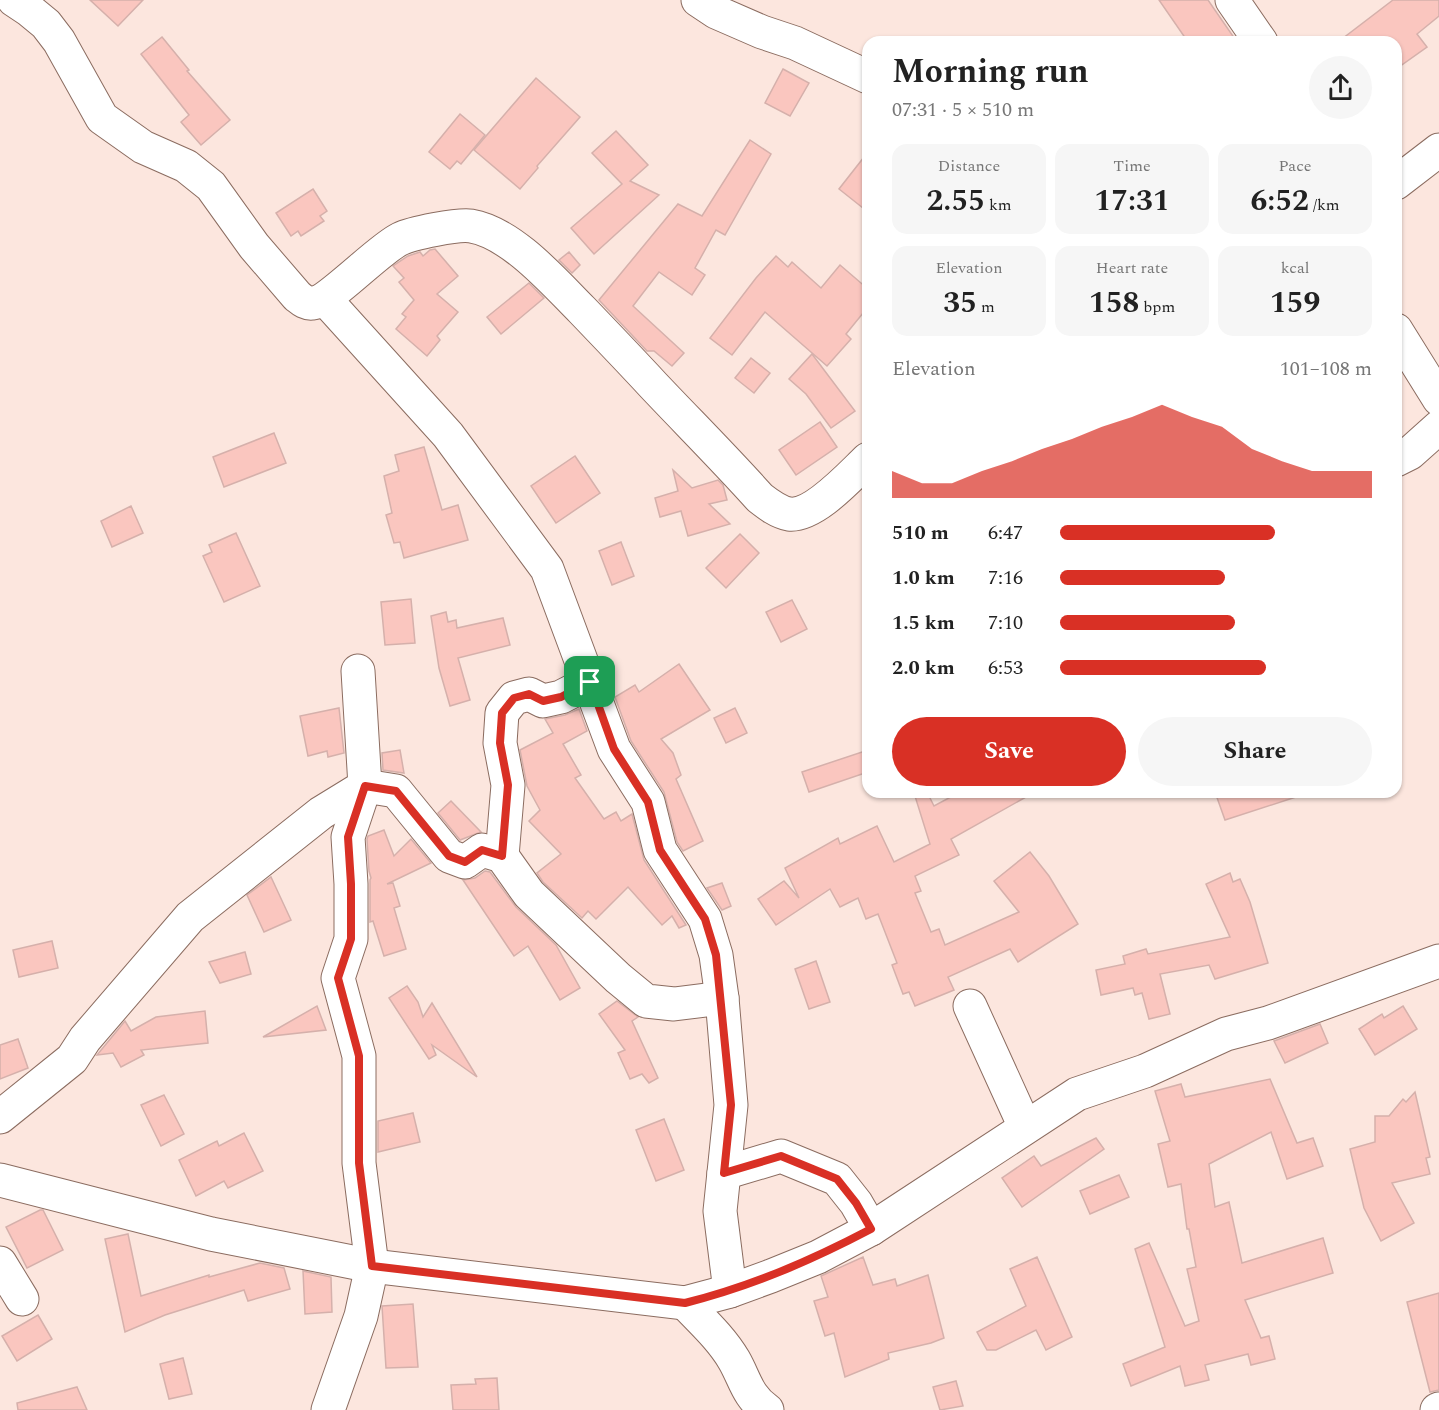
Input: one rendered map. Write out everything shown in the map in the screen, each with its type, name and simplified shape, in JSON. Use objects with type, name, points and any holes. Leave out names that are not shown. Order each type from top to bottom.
[{"type":"street","points":[[14,0],[46,24],[59,41],[102,118],[143,147],[186,166],[211,186],[254,246],[305,303],[315,303],[325,299],[360,268],[400,239],[448,227],[469,226],[485,230],[501,238],[542,268],[632,360],[760,498],[775,509],[790,514],[807,510],[826,498],[862,465]]},
{"type":"street","points":[[698,0],[716,12],[762,32],[795,43],[862,74]]},
{"type":"street","points":[[1232,0],[1257,36]]},
{"type":"street","points":[[1402,178],[1439,150]]},
{"type":"street","points":[[325,299],[448,435],[547,569],[614,749],[648,802],[660,850],[705,919],[716,955],[731,1105],[720,1211],[730,1291]]},
{"type":"street","points":[[1402,340],[1439,399]]},
{"type":"street","points":[[1402,457],[1410,453],[1439,427]]},
{"type":"street","points":[[328,1410],[361,1316],[372,1266],[359,1163],[359,1056],[338,978],[351,939],[348,837],[365,786],[358,671]]},
{"type":"street","points":[[502,856],[508,785],[500,743],[502,713],[514,698],[529,694],[543,701],[561,697],[590,682]]},
{"type":"street","points":[[0,1117],[72,1059],[85,1039],[190,917],[321,813],[365,786],[396,791],[449,856],[465,862],[482,850],[502,856],[529,894],[618,978],[646,1001],[674,1004],[722,998]]},
{"type":"street","points":[[0,1180],[211,1234],[372,1266],[685,1303],[730,1291],[818,1257],[871,1229],[972,1165],[1024,1127],[1077,1094],[1145,1071],[1226,1034],[1268,1023],[1439,961]]},
{"type":"street","points":[[970,1006],[1024,1127]]},
{"type":"street","points":[[724,1173],[781,1156],[837,1179],[856,1203],[871,1229]]},
{"type":"street","points":[[0,1263],[22,1299]]},
{"type":"street","points":[[685,1303],[718,1338],[735,1361],[746,1386],[759,1404],[767,1410]]},
{"type":"building","points":[[90,0],[143,0],[118,26]]},
{"type":"building","points":[[1159,0],[1208,0],[1233,36],[1184,36]]},
{"type":"building","points":[[1393,0],[1439,0],[1439,16],[1417,34],[1427,47],[1402,65],[1402,36],[1346,36]]},
{"type":"building","points":[[162,37],[189,70],[187,71],[230,120],[201,145],[181,122],[189,115],[141,54]]},
{"type":"building","points":[[783,69],[809,83],[790,116],[765,103]]},
{"type":"building","points":[[536,78],[580,117],[520,189],[474,150]]},
{"type":"building","points":[[460,114],[485,135],[461,164],[457,161],[450,169],[429,152]]},
{"type":"building","points":[[616,131],[648,165],[630,181],[659,195],[594,254],[571,228],[622,184],[592,153]]},
{"type":"building","points":[[750,140],[771,154],[725,235],[716,230],[695,268],[705,275],[692,295],[659,272],[633,306],[684,353],[672,366],[654,351],[647,351],[599,300],[678,204],[702,216]]},
{"type":"building","points":[[862,160],[862,207],[839,189]]},
{"type":"building","points":[[313,189],[327,211],[320,216],[324,221],[301,236],[298,231],[291,236],[276,213]]},
{"type":"building","points":[[435,249],[458,276],[437,294],[458,312],[437,336],[440,340],[427,356],[396,329],[406,317],[402,314],[414,300],[399,282],[404,278],[393,266],[408,256],[420,252],[423,256]]},
{"type":"building","points":[[569,252],[580,265],[572,273],[559,260]]},
{"type":"building","points":[[776,256],[788,267],[792,262],[821,288],[840,265],[862,284],[862,314],[846,334],[851,339],[827,366],[765,312],[732,355],[710,338]]},
{"type":"building","points":[[529,283],[544,298],[501,334],[487,317]]},
{"type":"building","points":[[812,354],[855,411],[831,428],[806,394],[789,379]]},
{"type":"building","points":[[751,358],[770,373],[754,393],[735,378]]},
{"type":"building","points":[[820,422],[837,447],[796,475],[779,450]]},
{"type":"building","points":[[274,433],[286,463],[224,487],[213,457]]},
{"type":"building","points":[[424,447],[442,510],[458,505],[468,540],[404,558],[400,542],[394,543],[386,515],[392,513],[384,476],[399,471],[395,455]]},
{"type":"building","points":[[575,456],[600,493],[556,523],[531,486]]},
{"type":"building","points":[[673,470],[692,488],[718,480],[723,485],[727,500],[709,504],[730,524],[688,536],[681,511],[660,517],[655,498],[678,491]]},
{"type":"building","points":[[131,506],[143,533],[112,547],[101,521]]},
{"type":"building","points":[[236,533],[260,586],[224,602],[203,556],[212,552],[209,545]]},
{"type":"building","points":[[740,534],[759,553],[726,588],[706,568]]},
{"type":"building","points":[[621,542],[634,576],[612,585],[599,551]]},
{"type":"building","points":[[411,599],[415,643],[385,645],[381,602]]},
{"type":"building","points":[[792,600],[807,629],[781,642],[766,612]]},
{"type":"building","points":[[446,612],[448,622],[456,620],[457,628],[503,618],[510,645],[458,658],[470,700],[450,706],[439,668],[431,616]]},
{"type":"building","points":[[679,664],[710,710],[661,739],[673,753],[681,775],[676,779],[703,841],[683,851],[677,842],[664,792],[631,741],[615,697],[635,685],[639,692]]},
{"type":"building","points":[[339,708],[344,753],[328,757],[327,751],[308,756],[300,716]]},
{"type":"building","points":[[735,708],[747,733],[726,743],[714,718]]},
{"type":"building","points":[[579,709],[587,731],[563,744],[581,775],[575,778],[604,819],[616,812],[621,821],[632,814],[644,860],[686,925],[679,928],[672,916],[662,925],[628,887],[596,919],[588,911],[582,918],[543,882],[537,873],[561,854],[529,821],[540,810],[527,786],[520,750],[553,733],[545,719],[565,715]]},
{"type":"building","points":[[400,750],[404,773],[383,770],[382,753]]},
{"type":"building","points":[[862,752],[862,774],[809,792],[802,772]]},
{"type":"building","points":[[916,798],[930,798],[934,806],[949,798],[1024,798],[951,839],[959,855],[915,876],[921,891],[915,893],[931,932],[939,929],[945,945],[1019,912],[994,881],[1030,852],[1049,876],[1078,924],[1018,962],[1010,949],[948,977],[954,990],[915,1006],[909,992],[903,994],[892,965],[897,963],[878,914],[866,919],[858,898],[840,907],[830,889],[776,925],[758,899],[784,881],[799,898],[785,868],[838,838],[840,844],[877,826],[894,862],[930,844]]},
{"type":"building","points":[[1217,798],[1293,798],[1225,820]]},
{"type":"building","points":[[451,801],[481,832],[460,840],[438,813]]},
{"type":"building","points":[[384,830],[394,856],[411,839],[431,863],[387,884],[393,883],[400,906],[394,908],[406,949],[384,956],[373,921],[370,922],[371,878],[367,839],[368,836]]},
{"type":"building","points":[[485,871],[490,872],[516,907],[556,945],[580,988],[560,1000],[528,946],[514,956],[463,880],[475,878]]},
{"type":"building","points":[[1230,873],[1233,882],[1240,879],[1250,902],[1268,963],[1215,979],[1209,965],[1160,974],[1170,1014],[1149,1019],[1142,993],[1135,995],[1133,988],[1101,995],[1096,970],[1125,964],[1123,956],[1146,949],[1148,954],[1230,937],[1206,884]]},
{"type":"building","points":[[271,877],[291,920],[264,932],[247,895]]},
{"type":"building","points":[[722,883],[731,906],[722,910],[707,888]]},
{"type":"building","points":[[52,941],[58,968],[19,977],[13,950]]},
{"type":"building","points":[[245,952],[251,974],[220,983],[209,962]]},
{"type":"building","points":[[816,961],[830,1002],[809,1009],[795,969]]},
{"type":"building","points":[[407,986],[418,1002],[423,1017],[432,1003],[477,1077],[432,1045],[436,1055],[429,1059],[389,998]]},
{"type":"building","points":[[617,1001],[638,1017],[632,1021],[658,1078],[649,1083],[642,1074],[630,1079],[618,1053],[625,1050],[599,1014]]},
{"type":"building","points":[[317,1006],[326,1030],[263,1037]]},
{"type":"building","points":[[1403,1006],[1417,1029],[1375,1055],[1359,1029],[1382,1014],[1384,1018]]},
{"type":"building","points":[[205,1011],[208,1043],[141,1050],[144,1055],[121,1067],[113,1053],[97,1055],[125,1021],[131,1031],[156,1017]]},
{"type":"building","points":[[1320,1024],[1328,1043],[1285,1063],[1274,1041]]},
{"type":"building","points":[[18,1039],[28,1068],[0,1079],[0,1045]]},
{"type":"building","points":[[1270,1079],[1297,1143],[1313,1138],[1323,1166],[1287,1179],[1271,1132],[1209,1164],[1215,1207],[1229,1202],[1242,1263],[1323,1238],[1333,1273],[1245,1300],[1261,1338],[1269,1336],[1275,1359],[1251,1365],[1248,1354],[1205,1365],[1209,1380],[1185,1386],[1180,1366],[1131,1386],[1123,1364],[1165,1347],[1135,1249],[1149,1243],[1185,1326],[1199,1321],[1187,1269],[1196,1267],[1189,1229],[1187,1229],[1181,1184],[1168,1187],[1158,1144],[1170,1141],[1155,1091],[1181,1084],[1185,1097]]},
{"type":"building","points":[[1415,1092],[1430,1157],[1426,1158],[1430,1174],[1392,1183],[1414,1223],[1381,1241],[1364,1208],[1350,1149],[1375,1142],[1375,1116],[1389,1116],[1403,1099],[1406,1102]]},
{"type":"building","points":[[164,1095],[184,1134],[161,1146],[141,1105]]},
{"type":"building","points":[[413,1113],[420,1142],[378,1152],[378,1121]]},
{"type":"building","points":[[664,1119],[684,1170],[656,1181],[636,1130]]},
{"type":"building","points":[[244,1133],[263,1171],[228,1188],[224,1181],[196,1196],[179,1160],[217,1141],[219,1146]]},
{"type":"building","points":[[1096,1138],[1104,1149],[1022,1207],[1002,1178],[1034,1156],[1041,1166]]},
{"type":"building","points":[[1119,1175],[1129,1197],[1090,1214],[1080,1191]]},
{"type":"building","points":[[43,1210],[63,1250],[27,1268],[6,1227]]},
{"type":"building","points":[[128,1234],[141,1296],[209,1275],[209,1277],[260,1263],[284,1268],[290,1289],[248,1301],[244,1290],[165,1315],[125,1332],[105,1239]]},
{"type":"building","points":[[863,1257],[873,1285],[895,1279],[897,1286],[928,1275],[944,1338],[888,1353],[889,1359],[845,1377],[834,1333],[825,1336],[814,1301],[828,1297],[821,1276]]},
{"type":"building","points":[[1037,1257],[1072,1337],[1046,1350],[1036,1330],[996,1350],[987,1350],[977,1332],[1026,1306],[1010,1269]]},
{"type":"building","points":[[303,1271],[331,1277],[332,1312],[305,1314]]},
{"type":"building","points":[[1439,1293],[1439,1390],[1430,1392],[1407,1302]]},
{"type":"building","points":[[413,1304],[418,1367],[386,1368],[382,1306]]},
{"type":"building","points":[[38,1315],[52,1339],[17,1361],[2,1336]]},
{"type":"building","points":[[183,1358],[192,1394],[169,1399],[160,1364]]},
{"type":"building","points":[[497,1378],[499,1410],[453,1410],[451,1385],[476,1384],[475,1379]]},
{"type":"building","points":[[956,1381],[963,1406],[940,1410],[933,1387]]},
{"type":"building","points":[[77,1387],[87,1410],[18,1410],[17,1403]]},
{"type":"route","points":[[590,682],[614,749],[648,802],[660,850],[705,919],[716,955],[731,1105],[724,1173],[781,1156],[837,1179],[856,1203],[871,1229],[818,1257],[771,1276],[730,1291],[685,1303],[372,1266],[359,1163],[359,1056],[338,978],[351,939],[348,837],[365,786],[396,791],[449,856],[465,862],[482,850],[502,856],[508,785],[500,743],[502,713],[514,698],[529,694],[543,701],[561,697],[590,682]]}]
